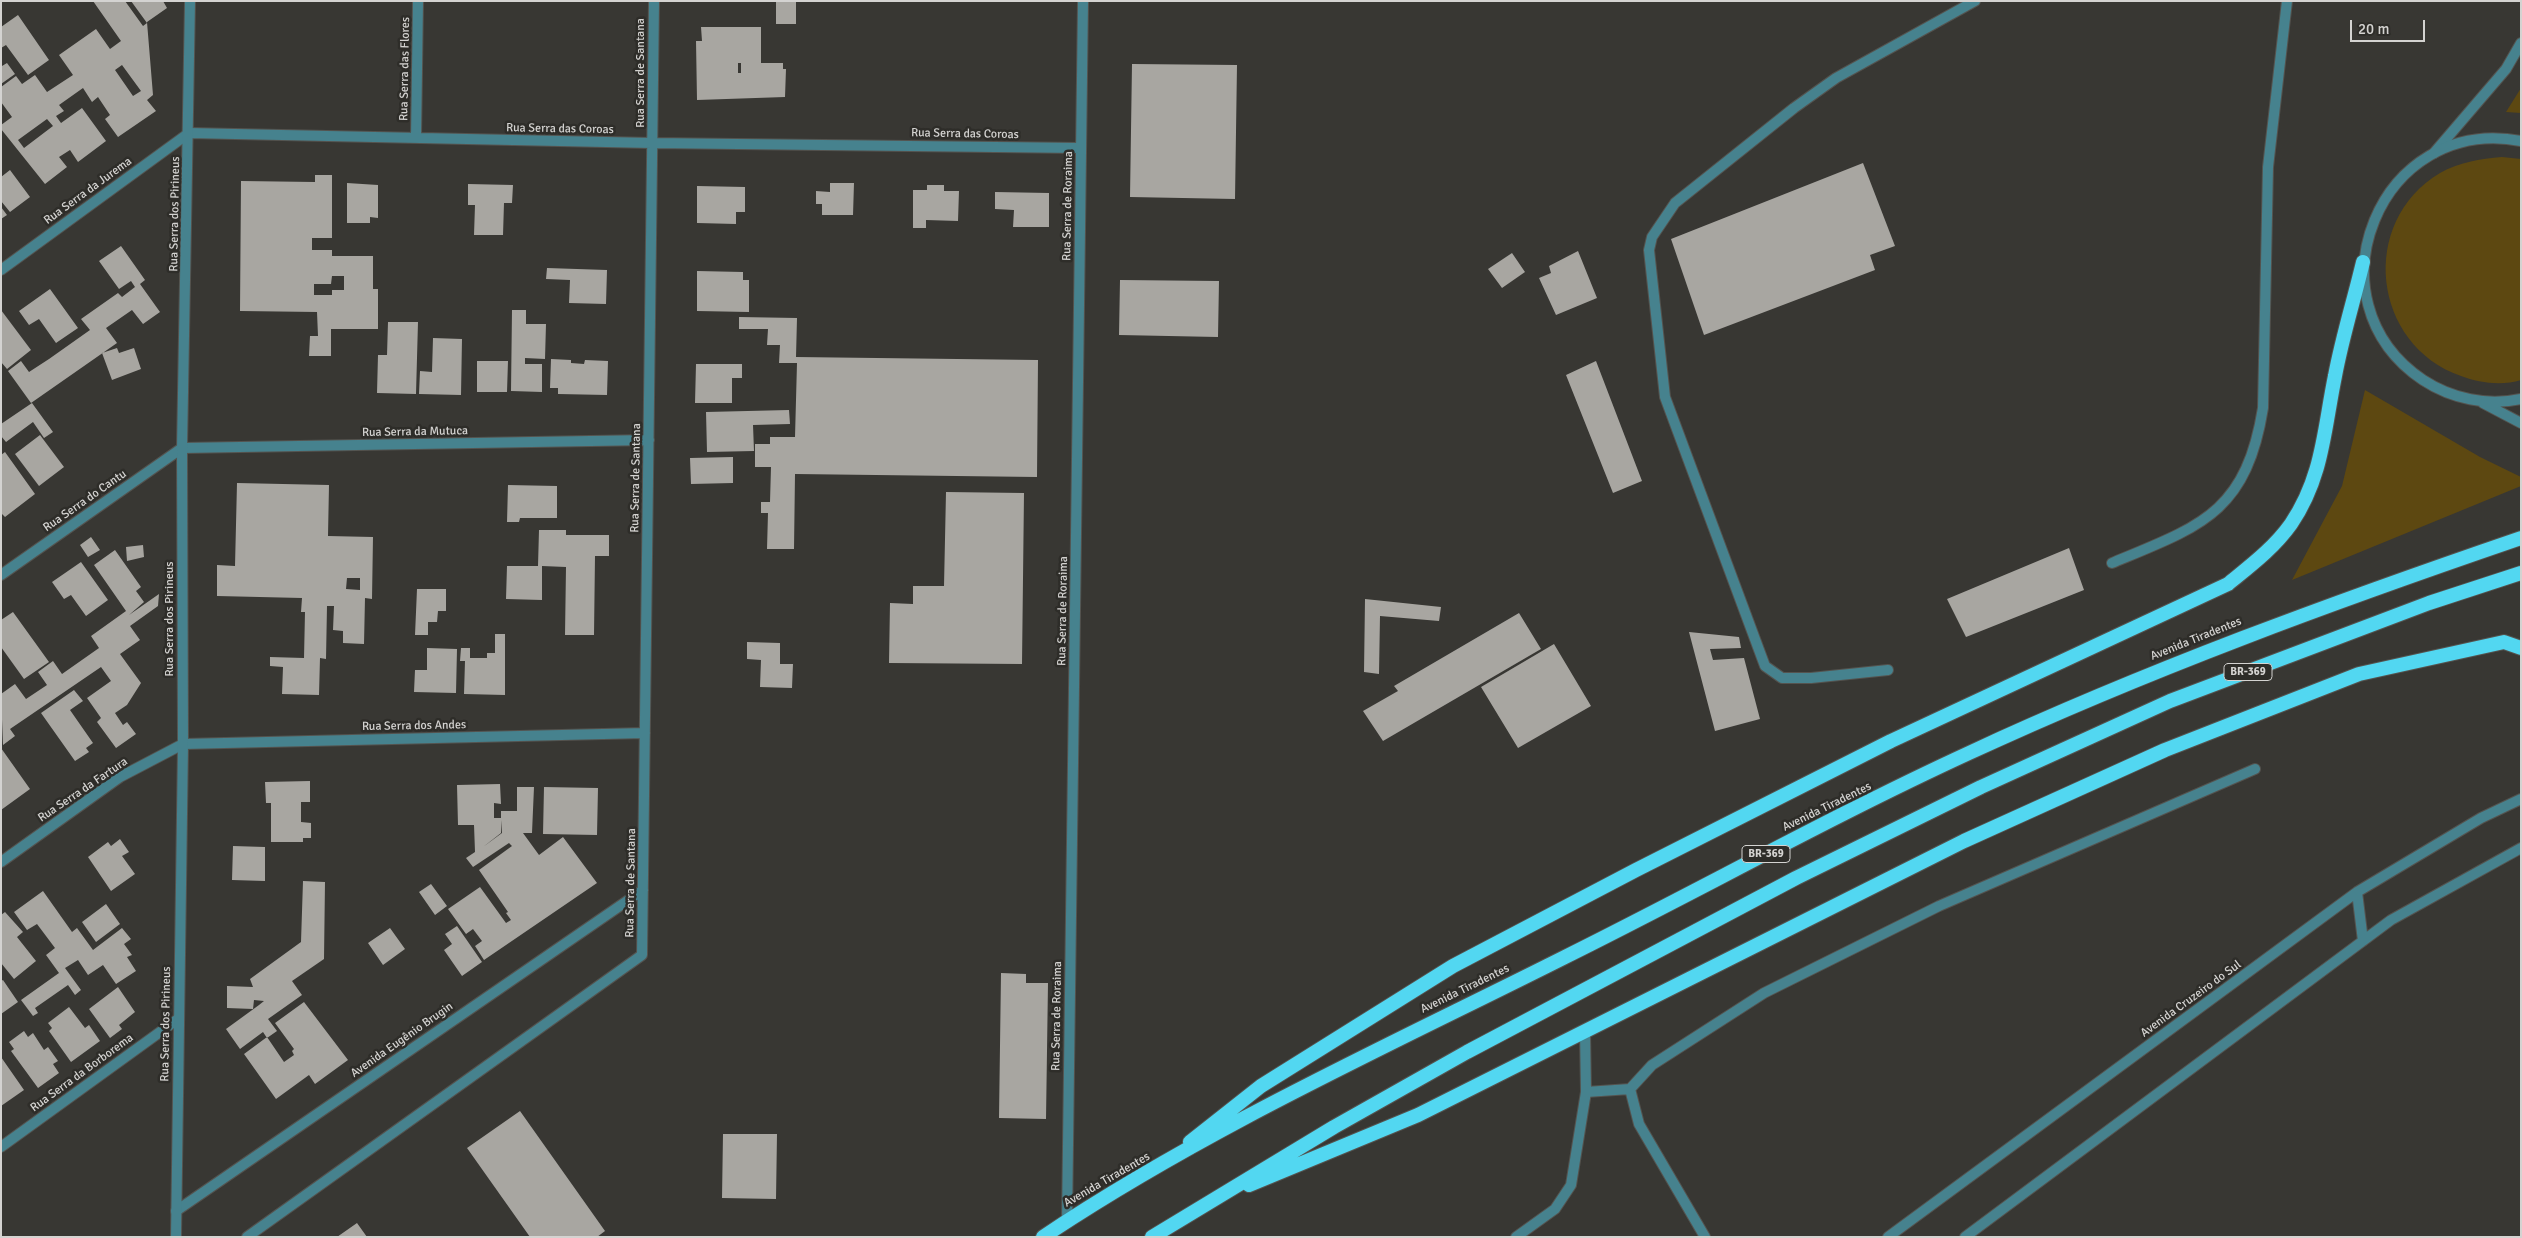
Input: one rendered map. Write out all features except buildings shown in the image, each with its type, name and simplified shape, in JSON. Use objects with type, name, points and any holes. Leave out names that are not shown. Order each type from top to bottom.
[{"type":"highway","points":[[1161,1165],[1261,1086],[1453,966],[1644,865],[1891,741],[2228,584],[2264,554],[2290,524],[2309,490],[2322,456],[2335,376],[2363,262]]},
{"type":"highway","name":"Avenida Tiradentes","points":[[1043,1237],[1161,1165],[1360,1058],[1966,754],[2117,687],[2260,630],[2521,538]]},
{"type":"highway","name":"BR-369","points":[[1152,1237],[1202,1204],[1334,1127],[1579,991],[1796,878],[1980,786],[2170,701],[2429,603],[2521,573]]},
{"type":"highway","points":[[1202,1204],[1418,1115],[1964,841],[2165,750],[2359,674],[2504,642],[2521,648]]},
{"type":"street","name":"Rua Serra dos Pirineus","points":[[176,1237],[178,1019],[184,744],[182,448],[190,1]]},
{"type":"street","name":"Rua Serra das Flores","points":[[416,138],[418,1]]},
{"type":"street","name":"Rua Serra de Santana","points":[[247,1237],[642,956],[654,1]]},
{"type":"street","name":"Rua Serra de Roraima","points":[[1067,1221],[1083,1]]},
{"type":"street","points":[[1888,670],[1811,678],[1782,678],[1765,666],[1664,397],[1649,250],[1652,237],[1674,203],[1794,108],[1836,78],[1976,1]]},
{"type":"street","points":[[2112,564],[2182,534],[2215,513],[2234,492],[2258,440],[2263,408],[2268,168],[2287,1]]},
{"type":"street","points":[[2434,153],[2506,68],[2521,43]]},
{"type":"street","name":"Rua Serra das Coroas","points":[[189,133],[652,143],[1081,148]]},
{"type":"street","name":"Rua Serra da Jurema","points":[[1,270],[189,133]]},
{"type":"street","points":[[2521,140],[2483,138],[2458,143],[2434,153],[2415,165],[2385,198],[2367,239],[2363,262],[2364,287],[2370,312],[2380,334],[2394,355],[2412,372],[2433,387],[2456,396],[2480,402],[2521,423]]},
{"type":"street","points":[[2480,402],[2507,402],[2521,399]]},
{"type":"street","name":"Rua Serra da Mutuca","points":[[182,448],[649,440]]},
{"type":"street","name":"Rua Serra do Cantu","points":[[1,575],[182,448]]},
{"type":"street","name":"Rua Serra dos Andes","points":[[184,744],[645,733]]},
{"type":"street","name":"Rua Serra da Fartura","points":[[1,862],[120,777],[184,744]]},
{"type":"street","points":[[1586,1092],[1630,1089],[1652,1065],[1764,993],[1939,906],[2255,769]]},
{"type":"street","name":"Avenida Cruzeiro do Sul","points":[[1888,1237],[2357,892],[2481,818],[2521,799]]},
{"type":"street","points":[[1965,1237],[2392,920],[2521,848]]},
{"type":"street","name":"Avenida Eugênio Brugin","points":[[176,1211],[643,890]]},
{"type":"street","points":[[2357,892],[2362,942]]},
{"type":"street","name":"Rua Serra da Borborema","points":[[1,1147],[178,1019]]},
{"type":"street","points":[[1516,1237],[1555,1209],[1571,1186],[1586,1092],[1585,1031]]},
{"type":"street","points":[[1630,1089],[1639,1124],[1705,1237]]},
{"type":"shaded area","points":[[2521,88],[2521,113],[2506,112]]},
{"type":"shaded area","points":[[2502,157],[2521,159],[2521,380],[2498,383],[2483,382],[2461,376],[2431,360],[2409,338],[2394,311],[2386,281],[2387,251],[2396,221],[2414,195],[2447,169],[2470,162]]},
{"type":"shaded area","points":[[2365,390],[2480,457],[2521,477],[2521,486],[2292,580],[2342,486]]}]
